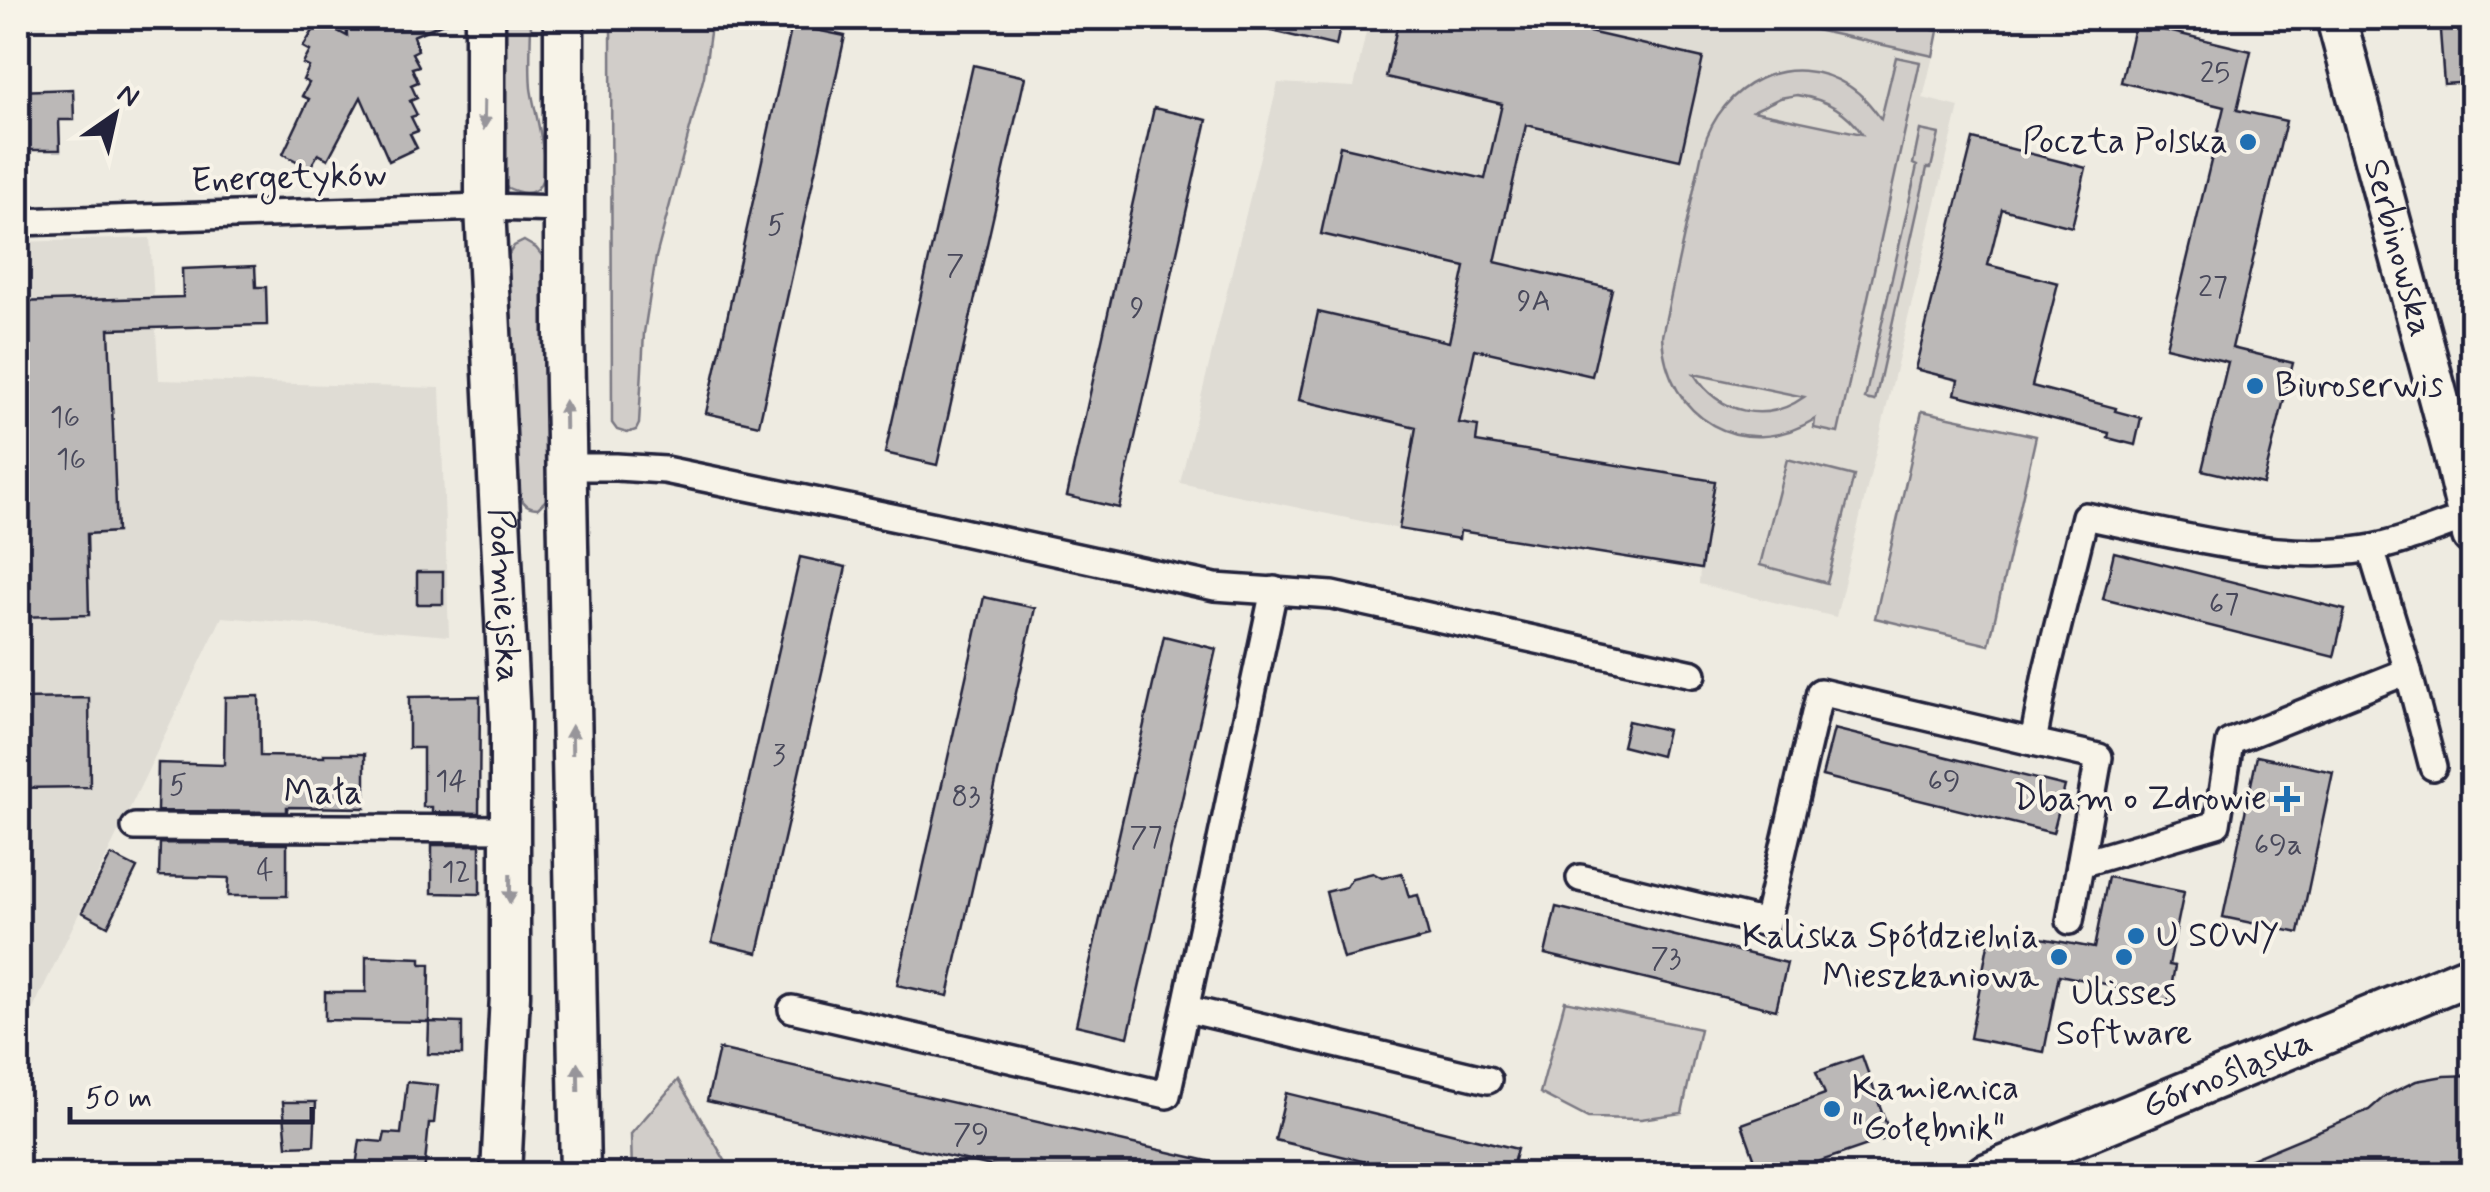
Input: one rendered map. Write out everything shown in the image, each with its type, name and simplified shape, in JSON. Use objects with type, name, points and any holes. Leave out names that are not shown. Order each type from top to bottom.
[{"type":"main road","name":"Podmiejska","points":[[486,18],[485,207],[505,595],[511,829],[510,995],[501,1174]]},
{"type":"main road","name":"Podmiejska","points":[[564,18],[562,208],[580,1174]]},
{"type":"main road","name":"Serbinowska","points":[[2336,18],[2462,445],[2470,526]]},
{"type":"main road","name":"Górnośląska","points":[[1985,1174],[2472,974]]},
{"type":"street","name":"Energetyków","points":[[18,222],[562,208]]},
{"type":"street","points":[[566,468],[659,469],[1215,587],[1332,595],[1693,674]]},
{"type":"street","points":[[2032,742],[2085,516],[2263,550],[2320,554],[2370,549],[2470,526]]},
{"type":"street","points":[[2370,549],[2432,766]]},
{"type":"street","points":[[792,1009],[1167,1095],[1274,590]]},
{"type":"street","points":[[2080,864],[2217,824],[2230,742],[2408,672]]},
{"type":"street","points":[[1580,878],[1766,922],[1820,692],[2098,757],[2070,921]]},
{"type":"street","name":"Mała","points":[[135,827],[511,829]]},
{"type":"street","points":[[1186,1009],[1488,1080]]},
{"type":"shaded area","points":[[504,18],[531,18],[531,88],[544,160],[543,177],[537,189],[525,193],[504,186],[501,176]]},
{"type":"shaded area","points":[[611,18],[712,18],[704,76],[656,257],[644,333],[639,424],[627,433],[617,430],[612,423]]},
{"type":"shaded area","points":[[1369,18],[1762,18],[1933,56],[1923,98],[1959,107],[1836,617],[1699,584],[1700,569],[1461,531],[1459,539],[1180,483],[1278,83],[1354,87]]},
{"type":"shaded area","points":[[1762,18],[1935,18],[1933,30],[1938,31],[1933,56]]},
{"type":"shaded area","points":[[1896,57],[1920,62],[1838,433],[1814,428],[1815,419],[1788,431],[1761,436],[1736,434],[1713,425],[1693,410],[1677,390],[1662,336],[1703,148],[1712,125],[1741,90],[1781,72],[1803,71],[1826,75],[1849,86],[1881,119]],"holes":[[[1797,95],[1834,107],[1862,134],[1753,111]],[[1694,374],[1804,397],[1774,410],[1744,411],[1716,398]]]},
{"type":"shaded area","points":[[1920,130],[1939,134],[1931,168],[1927,168],[1875,401],[1865,399],[1917,166],[1913,164]]},
{"type":"shaded area","points":[[150,238],[159,380],[440,388],[449,636],[222,617],[18,1040],[18,242]]},
{"type":"shaded area","points":[[524,241],[544,258],[548,498],[538,508],[528,506],[520,497],[507,257],[514,246]]},
{"type":"shaded area","points":[[1922,411],[2036,436],[1989,645],[1875,618]]},
{"type":"shaded area","points":[[1787,459],[1854,476],[1827,583],[1760,565]]},
{"type":"shaded area","points":[[1565,1001],[1700,1029],[1682,1113],[1641,1119],[1588,1118],[1540,1093]]},
{"type":"shaded area","points":[[678,1080],[733,1174],[632,1174],[631,1134]]},
{"type":"building","points":[[346,18],[455,18],[413,36],[418,50],[412,53],[419,66],[412,68],[418,82],[411,85],[417,98],[410,101],[417,115],[411,117],[418,131],[410,134],[417,148],[389,161],[361,97],[328,159],[318,154],[310,168],[283,154],[309,99],[302,96],[309,83],[303,80],[309,67],[303,64],[310,51],[303,47],[319,21],[347,36]]},
{"type":"building","points":[[1261,18],[1342,18],[1336,46],[1259,28]]},
{"type":"building","points":[[1399,18],[1528,18],[1703,58],[1680,160],[1526,125],[1495,262],[1612,289],[1592,376],[1475,349],[1459,423],[1478,426],[1476,442],[1715,481],[1701,569],[1460,531],[1459,539],[1399,529],[1416,427],[1299,400],[1318,312],[1449,342],[1465,267],[1321,234],[1340,146],[1485,179],[1502,104],[1386,77]]},
{"type":"building","points":[[2439,18],[2472,18],[2472,82],[2444,84]]},
{"type":"building","points":[[2135,23],[2251,51],[2237,110],[2286,121],[2232,348],[2293,363],[2263,484],[2202,470],[2228,362],[2166,347],[2224,107],[2121,82]]},
{"type":"building","points":[[792,25],[845,36],[759,425],[706,413]]},
{"type":"building","points":[[973,65],[1025,77],[937,465],[885,453]]},
{"type":"building","points":[[73,89],[74,120],[59,120],[60,150],[18,150],[18,91]]},
{"type":"building","points":[[1154,108],[1207,120],[1119,508],[1067,496]]},
{"type":"building","points":[[1973,139],[2086,168],[2072,227],[2002,209],[1988,265],[2058,283],[2032,386],[2141,418],[2135,445],[2108,438],[2109,433],[1955,394],[1958,380],[1915,369]]},
{"type":"building","points":[[255,266],[256,287],[266,287],[267,325],[109,329],[117,532],[87,534],[89,615],[18,617],[18,302],[183,297],[182,269]]},
{"type":"building","points":[[2114,552],[2345,610],[2334,657],[2103,599]]},
{"type":"building","points":[[800,557],[846,567],[758,953],[712,942]]},
{"type":"building","points":[[417,572],[443,572],[443,604],[417,604]]},
{"type":"building","points":[[984,597],[1035,608],[948,996],[897,985]]},
{"type":"building","points":[[1164,636],[1216,649],[1128,1037],[1076,1025]]},
{"type":"building","points":[[259,696],[260,756],[365,754],[365,808],[157,811],[158,763],[224,765],[225,697]]},
{"type":"building","points":[[480,696],[479,813],[432,812],[432,807],[423,807],[423,748],[409,748],[409,697]]},
{"type":"building","points":[[89,698],[90,787],[18,788],[18,699]]},
{"type":"building","points":[[1628,721],[1667,730],[1661,756],[1622,746]]},
{"type":"building","points":[[1834,729],[2065,786],[2053,833],[1822,776]]},
{"type":"building","points":[[2257,756],[2333,772],[2299,933],[2223,917]]},
{"type":"building","points":[[160,843],[287,844],[287,896],[228,896],[229,878],[159,876]]},
{"type":"building","points":[[432,845],[480,845],[480,894],[432,893]]},
{"type":"building","points":[[111,855],[137,868],[108,926],[82,912]]},
{"type":"building","points":[[1373,873],[1382,878],[1402,873],[1409,897],[1418,895],[1429,937],[1343,959],[1326,892],[1346,887],[1352,878]]},
{"type":"building","points":[[2108,877],[2184,892],[2169,965],[2175,966],[2168,1004],[2114,993],[2116,986],[2059,975],[2044,1052],[1970,1038],[1990,934],[2019,940],[2020,934],[2094,948]]},
{"type":"building","points":[[1556,907],[1787,963],[1776,1010],[1545,954]]},
{"type":"building","points":[[366,956],[421,958],[421,964],[430,964],[429,1022],[325,1020],[325,992],[366,992]]},
{"type":"building","points":[[429,1022],[462,1023],[462,1055],[428,1054]]},
{"type":"building","points":[[719,1049],[1221,1164],[1220,1174],[1026,1174],[707,1101]]},
{"type":"building","name":"Kamienica \"Gołębnik\"","points":[[1862,1056],[1891,1137],[1783,1174],[1760,1174],[1742,1124],[1825,1094],[1816,1072]]},
{"type":"building","points":[[2472,1075],[2472,1174],[2215,1174],[2369,1110],[2385,1096],[2416,1081]]},
{"type":"building","points":[[407,1082],[438,1085],[424,1174],[355,1173],[360,1140],[383,1142],[385,1133],[401,1134]]},
{"type":"building","points":[[1286,1093],[1517,1149],[1510,1174],[1416,1174],[1275,1140]]},
{"type":"building","points":[[283,1102],[316,1102],[314,1145],[287,1146]]},
{"type":"place","name":"Poczta Polska","points":[[2248,142]]},
{"type":"place","name":"Biuroserwis","points":[[2255,386]]},
{"type":"place","name":"Dbam o Zdrowie","points":[[2287,799]]},
{"type":"place","name":"U SOWY","points":[[2136,936]]},
{"type":"place","name":"Kaliska Spółdzielnia Mieszkaniowa","points":[[2059,957]]},
{"type":"place","name":"Ulisses Software","points":[[2124,957]]},
{"type":"place","name":"Kamienica \"Gołębnik\"","points":[[1832,1109]]}]
